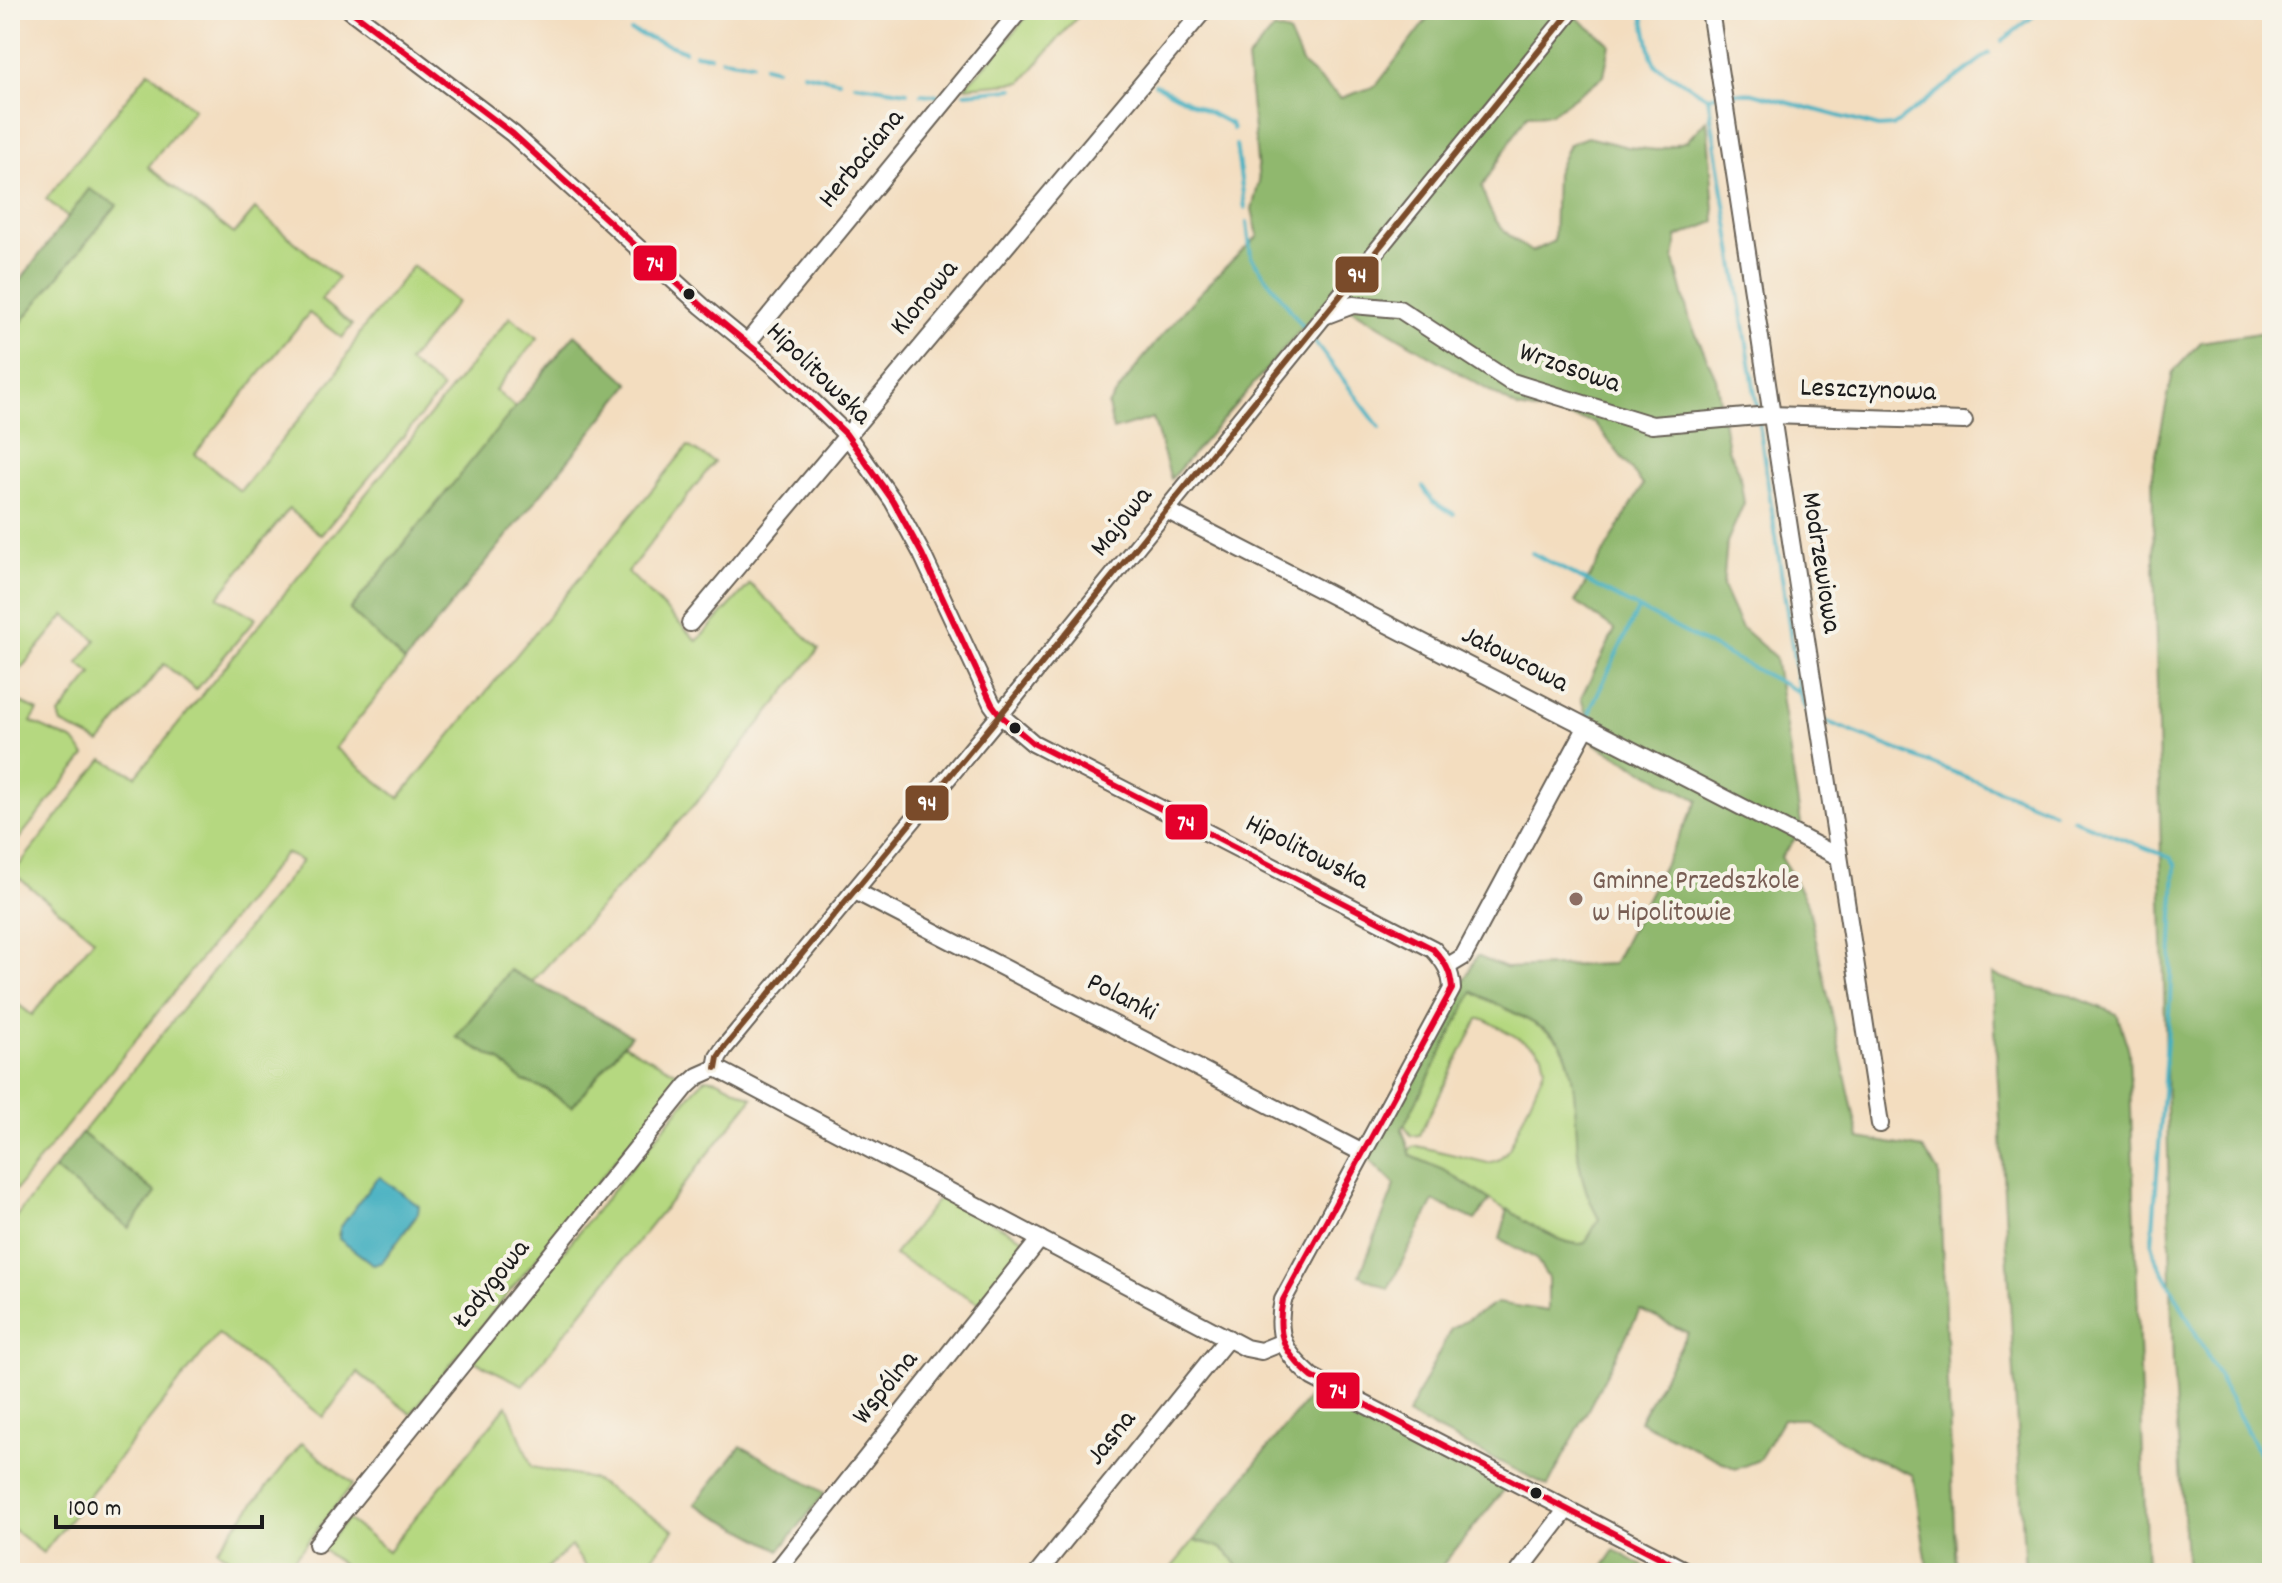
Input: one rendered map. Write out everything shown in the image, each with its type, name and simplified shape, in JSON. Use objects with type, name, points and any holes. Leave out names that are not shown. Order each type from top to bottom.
[{"type":"street","name":"Hipolitowska","points":[[350,10],[513,134],[702,306],[782,372],[846,434],[900,514],[1000,715],[1033,743],[1433,949],[1448,966]]},
{"type":"street","name":"Herbaciana","points":[[747,343],[1020,10]]},
{"type":"street","name":"Klonowa","points":[[690,623],[1204,10]]},
{"type":"street","name":"Majowa","points":[[716,1068],[724,1048],[1000,715],[1572,10]]},
{"type":"street","name":"Modrzewiowa","points":[[1710,10],[1880,1124]]},
{"type":"street","name":"Wrzosowa","points":[[1323,316],[1353,305],[1399,309],[1509,381],[1652,425],[1770,415]]},
{"type":"street","name":"Leszczynowa","points":[[1770,415],[1964,421]]},
{"type":"street","name":"Jałowcowa","points":[[1166,510],[1839,857]]},
{"type":"street","points":[[1586,728],[1463,957],[1448,966],[1452,989],[1283,1300],[1279,1323],[1283,1342],[1297,1364],[1312,1377],[1690,1573]]},
{"type":"street","name":"Polanki","points":[[855,891],[1363,1153]]},
{"type":"street","points":[[716,1068],[1251,1351],[1261,1351],[1283,1342]]},
{"type":"street","name":"Łodygowa","points":[[317,1544],[687,1086],[698,1076],[716,1068]]},
{"type":"street","name":"Wspólna","points":[[775,1573],[1040,1239]]},
{"type":"street","name":"Jasna","points":[[1038,1573],[1228,1338]]},
{"type":"street","points":[[1518,1573],[1567,1509]]},
{"type":"green space","points":[[1032,10],[1083,10],[1022,82],[964,87],[994,56]]},
{"type":"green space","points":[[1434,10],[1567,10],[1610,44],[1604,76],[1551,114],[1527,115],[1482,187],[1500,226],[1532,252],[1554,241],[1556,173],[1569,144],[1587,137],[1657,150],[1687,141],[1707,119],[1715,222],[1677,237],[1674,260],[1690,321],[1716,378],[1728,449],[1739,471],[1744,503],[1727,542],[1723,587],[1741,627],[1775,657],[1802,830],[1781,857],[1808,904],[1859,1138],[1923,1149],[1939,1172],[1956,1573],[1921,1573],[1927,1564],[1913,1475],[1866,1455],[1805,1419],[1783,1419],[1759,1460],[1736,1469],[1639,1421],[1688,1333],[1640,1310],[1548,1486],[1407,1415],[1451,1329],[1497,1303],[1548,1311],[1548,1278],[1535,1258],[1500,1239],[1508,1209],[1546,1233],[1577,1244],[1585,1243],[1599,1219],[1586,1191],[1580,1168],[1572,1077],[1562,1046],[1537,1024],[1473,992],[1402,1129],[1411,1156],[1444,1170],[1490,1200],[1475,1220],[1434,1201],[1388,1289],[1360,1275],[1395,1185],[1368,1158],[1477,956],[1505,968],[1613,964],[1698,800],[1595,744],[1581,698],[1615,630],[1575,602],[1643,485],[1594,422],[1518,408],[1330,296],[1171,479],[1153,418],[1113,430],[1108,405],[1125,382],[1178,316],[1258,236],[1252,209],[1259,182],[1247,59],[1274,29],[1289,33],[1303,65],[1341,98],[1376,86]]},
{"type":"green space","points":[[149,71],[194,109],[148,167],[234,234],[255,209],[338,278],[321,300],[352,325],[342,338],[309,313],[195,454],[240,491],[335,376],[361,331],[413,266],[457,302],[408,362],[443,389],[321,535],[289,509],[218,597],[256,618],[196,690],[164,664],[100,743],[62,724],[59,715],[92,674],[78,663],[96,640],[65,615],[10,682],[10,336],[116,205],[89,189],[68,217],[46,199]]},
{"type":"green space","points":[[89,189],[117,205],[10,336],[10,294]]},
{"type":"green space","points":[[510,317],[538,338],[495,390],[516,408],[350,610],[405,662],[335,748],[399,798],[688,446],[714,462],[628,572],[697,641],[750,584],[819,649],[702,796],[532,982],[510,970],[456,1037],[499,1060],[572,1107],[623,1044],[683,1076],[411,1414],[358,1373],[323,1417],[218,1334],[43,1553],[10,1527],[10,1224],[54,1169],[129,1228],[156,1193],[82,1133],[302,861],[285,853],[10,1197],[10,998],[32,1015],[94,939],[13,873],[103,759],[136,776]],"holes":[[[376,1179],[418,1206],[416,1217],[382,1262],[338,1235]]]},
{"type":"green space","points":[[2272,331],[2272,1573],[2187,1573],[2173,1366],[2152,473],[2173,372],[2201,342]]},
{"type":"green space","points":[[575,334],[630,384],[405,662],[350,610]]},
{"type":"green space","points":[[10,697],[38,711],[31,722],[74,741],[85,756],[10,850]]},
{"type":"green space","points":[[510,970],[631,1035],[572,1107],[546,1089],[523,1081],[499,1060],[456,1037]]},
{"type":"green space","points":[[1992,974],[2031,988],[2067,994],[2117,1014],[2129,1051],[2147,1573],[2025,1573]]},
{"type":"green space","points":[[1472,992],[1536,1024],[1562,1046],[1575,1094],[1580,1168],[1586,1191],[1599,1219],[1585,1244],[1573,1244],[1556,1238],[1446,1172],[1411,1156],[1409,1151],[1417,1146],[1488,1163],[1498,1160],[1509,1149],[1545,1067],[1542,1054],[1536,1048],[1484,1019],[1478,1019],[1419,1135],[1411,1136],[1404,1124]]},
{"type":"green space","points":[[706,1078],[718,1080],[753,1098],[523,1385],[474,1361],[695,1089]]},
{"type":"green space","points":[[82,1133],[156,1193],[129,1228],[54,1169]]},
{"type":"green space","points":[[941,1195],[1028,1241],[979,1303],[894,1255]]},
{"type":"green space","points":[[1315,1389],[1505,1489],[1436,1573],[1242,1573],[1223,1549],[1194,1540]]},
{"type":"green space","points":[[507,1405],[532,1467],[592,1479],[674,1530],[640,1573],[590,1573],[571,1546],[542,1573],[353,1573],[322,1549],[347,1519],[388,1551]]},
{"type":"green space","points":[[302,1443],[353,1484],[283,1573],[248,1573],[217,1549]]},
{"type":"green space","points":[[741,1446],[825,1493],[780,1550],[695,1504]]},
{"type":"green space","points":[[1194,1540],[1223,1549],[1242,1573],[1167,1573]]},
{"type":"green space","points":[[1615,1550],[1655,1573],[1599,1573]]},
{"type":"water","points":[[380,1177],[419,1206],[418,1213],[382,1262],[374,1265],[339,1239],[340,1228]]},
{"type":"waterway","points":[[1642,10],[1656,66],[1708,97],[1716,95]]},
{"type":"waterway","points":[[2002,41],[2041,10]]},
{"type":"waterway","points":[[614,19],[622,24]]},
{"type":"waterway","points":[[631,31],[685,51]]},
{"type":"waterway","points":[[1730,93],[1753,93],[1879,127],[1893,126],[1989,53]]},
{"type":"waterway","points":[[695,54],[710,56]]},
{"type":"waterway","points":[[722,59],[752,63]]},
{"type":"waterway","points":[[764,66],[776,69]]},
{"type":"waterway","points":[[803,73],[839,81]]},
{"type":"waterway","points":[[855,84],[907,92]]},
{"type":"waterway","points":[[1155,84],[1231,124],[1233,129]]},
{"type":"waterway","points":[[965,93],[1013,89]]},
{"type":"waterway","points":[[921,94],[942,96]]},
{"type":"waterway","points":[[1708,97],[1757,407]]},
{"type":"waterway","points":[[1236,145],[1245,208]]},
{"type":"waterway","points":[[1247,222],[1251,257],[1304,328]]},
{"type":"waterway","points":[[1314,341],[1380,428]]},
{"type":"waterway","points":[[1759,424],[1799,692],[1811,716]]},
{"type":"waterway","points":[[1423,487],[1433,502],[1454,514]]},
{"type":"waterway","points":[[1532,553],[1799,692]]},
{"type":"waterway","points":[[1588,721],[1591,708],[1638,609]]},
{"type":"waterway","points":[[1825,721],[2054,812]]},
{"type":"waterway","points":[[2073,819],[2171,858],[2175,864],[2170,998],[2152,1242],[2155,1256],[2272,1478]]},
{"type":"transit line","name":"74","points":[[350,10],[513,134],[702,306],[782,372],[846,434],[893,501],[1000,715],[1033,743],[1433,949],[1449,972],[1452,989],[1283,1300],[1280,1324],[1284,1343],[1312,1377],[1690,1573]]},
{"type":"transit line","name":"94","points":[[716,1068],[724,1048],[1000,715],[1572,10]]},
{"type":"place","name":"Gminne Przedszkole w Hipolitowie","points":[[1576,899]]}]
